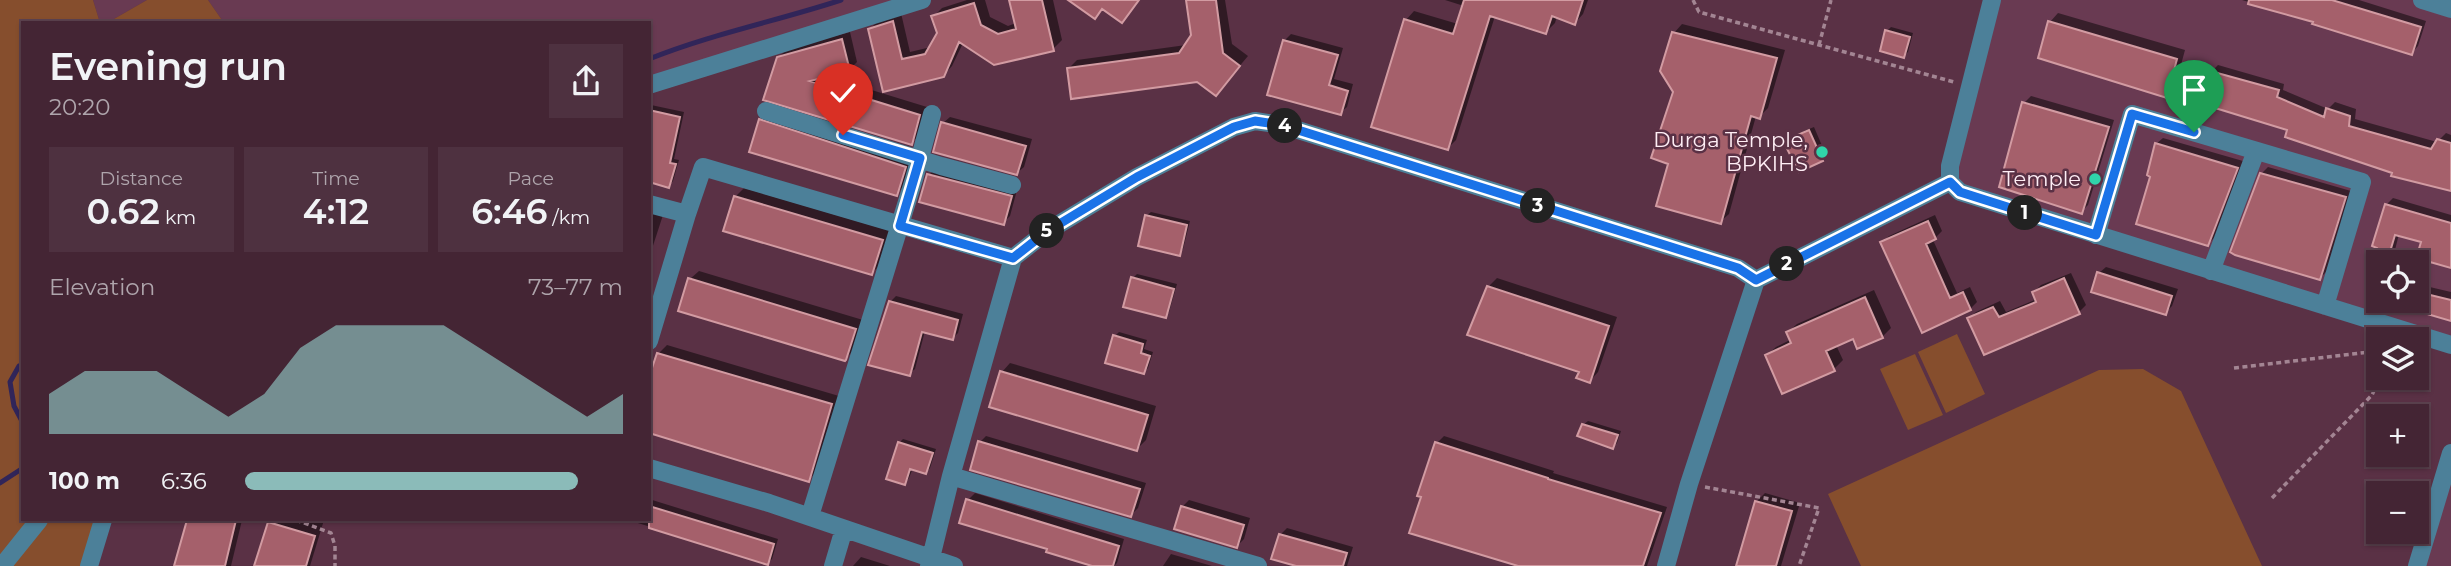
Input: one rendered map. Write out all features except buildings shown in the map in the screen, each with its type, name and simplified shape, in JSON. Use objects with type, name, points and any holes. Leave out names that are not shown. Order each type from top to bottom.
[{"type":"street","points":[[651,84],[922,0]]},
{"type":"street","points":[[1992,0],[1950,166],[1950,182],[1960,192],[2451,345]]},
{"type":"street","points":[[2421,0],[2451,9]]},
{"type":"street","points":[[766,111],[1012,185]]},
{"type":"street","points":[[810,516],[932,114]]},
{"type":"street","points":[[2096,235],[2132,114],[2362,182],[2325,306]]},
{"type":"street","points":[[930,562],[951,476],[1013,258],[1046,232],[1137,177],[1234,127],[1255,121],[1282,125],[1738,268],[1756,280]]},
{"type":"street","points":[[2211,271],[2256,151]]},
{"type":"street","points":[[651,329],[656,298],[703,167],[1013,258]]},
{"type":"street","points":[[1666,566],[1689,484],[1756,280],[1950,182]]},
{"type":"street","points":[[651,205],[687,214]]},
{"type":"street","points":[[2417,566],[2451,453]]},
{"type":"street","points":[[651,469],[810,516],[930,562],[954,566]]},
{"type":"street","points":[[951,476],[1258,566]]},
{"type":"street","points":[[2,566],[38,521]]},
{"type":"street","points":[[89,566],[103,521]]},
{"type":"street","points":[[833,566],[844,529]]},
{"type":"path","points":[[1693,0],[1699,12],[1970,87]]},
{"type":"path","points":[[1819,45],[1831,0]]},
{"type":"path","points":[[2234,368],[2366,352]]},
{"type":"path","points":[[2272,498],[2372,396],[2374,390]]},
{"type":"path","points":[[1689,484],[1819,508],[1799,566]]},
{"type":"path","points":[[299,521],[331,533],[335,546],[335,566]]},
{"type":"shaded area","points":[[0,0],[93,0],[99,21],[21,21],[21,521],[103,521],[89,566],[0,566]]},
{"type":"shaded area","points":[[93,0],[147,0],[110,21],[99,21]]},
{"type":"shaded area","points":[[147,0],[208,0],[223,21],[110,21]]},
{"type":"shaded area","points":[[208,0],[922,0],[651,84],[651,21],[223,21]]},
{"type":"shaded area","points":[[1992,0],[2451,0],[2451,345],[2429,338],[2429,327],[2396,327],[1950,182]]},
{"type":"shaded area","points":[[1957,334],[1985,394],[1946,413],[1918,352]]},
{"type":"shaded area","points":[[1915,354],[1943,415],[1908,430],[1880,369]]},
{"type":"shaded area","points":[[2143,369],[2181,391],[2262,566],[1861,566],[1828,494],[2099,370]]},
{"type":"shaded area","points":[[2451,453],[2451,566],[2417,566],[2424,544],[2429,544],[2429,526]]},
{"type":"waterway","points":[[651,58],[696,42],[841,0]]},
{"type":"waterway","points":[[21,366],[10,382],[14,406],[21,419]]},
{"type":"waterway","points":[[0,483],[21,469]]},
{"type":"place","name":"Durga Temple, BPKIHS","points":[[1822,152]]},
{"type":"place","name":"Temple","points":[[2095,179]]},
{"type":"route","points":[[843,135],[920,158],[900,226],[1013,258],[1046,232],[1137,177],[1234,127],[1255,121],[1282,125],[1738,268],[1756,280],[1950,182],[1960,192],[2096,235],[2132,114],[2194,132]]}]
